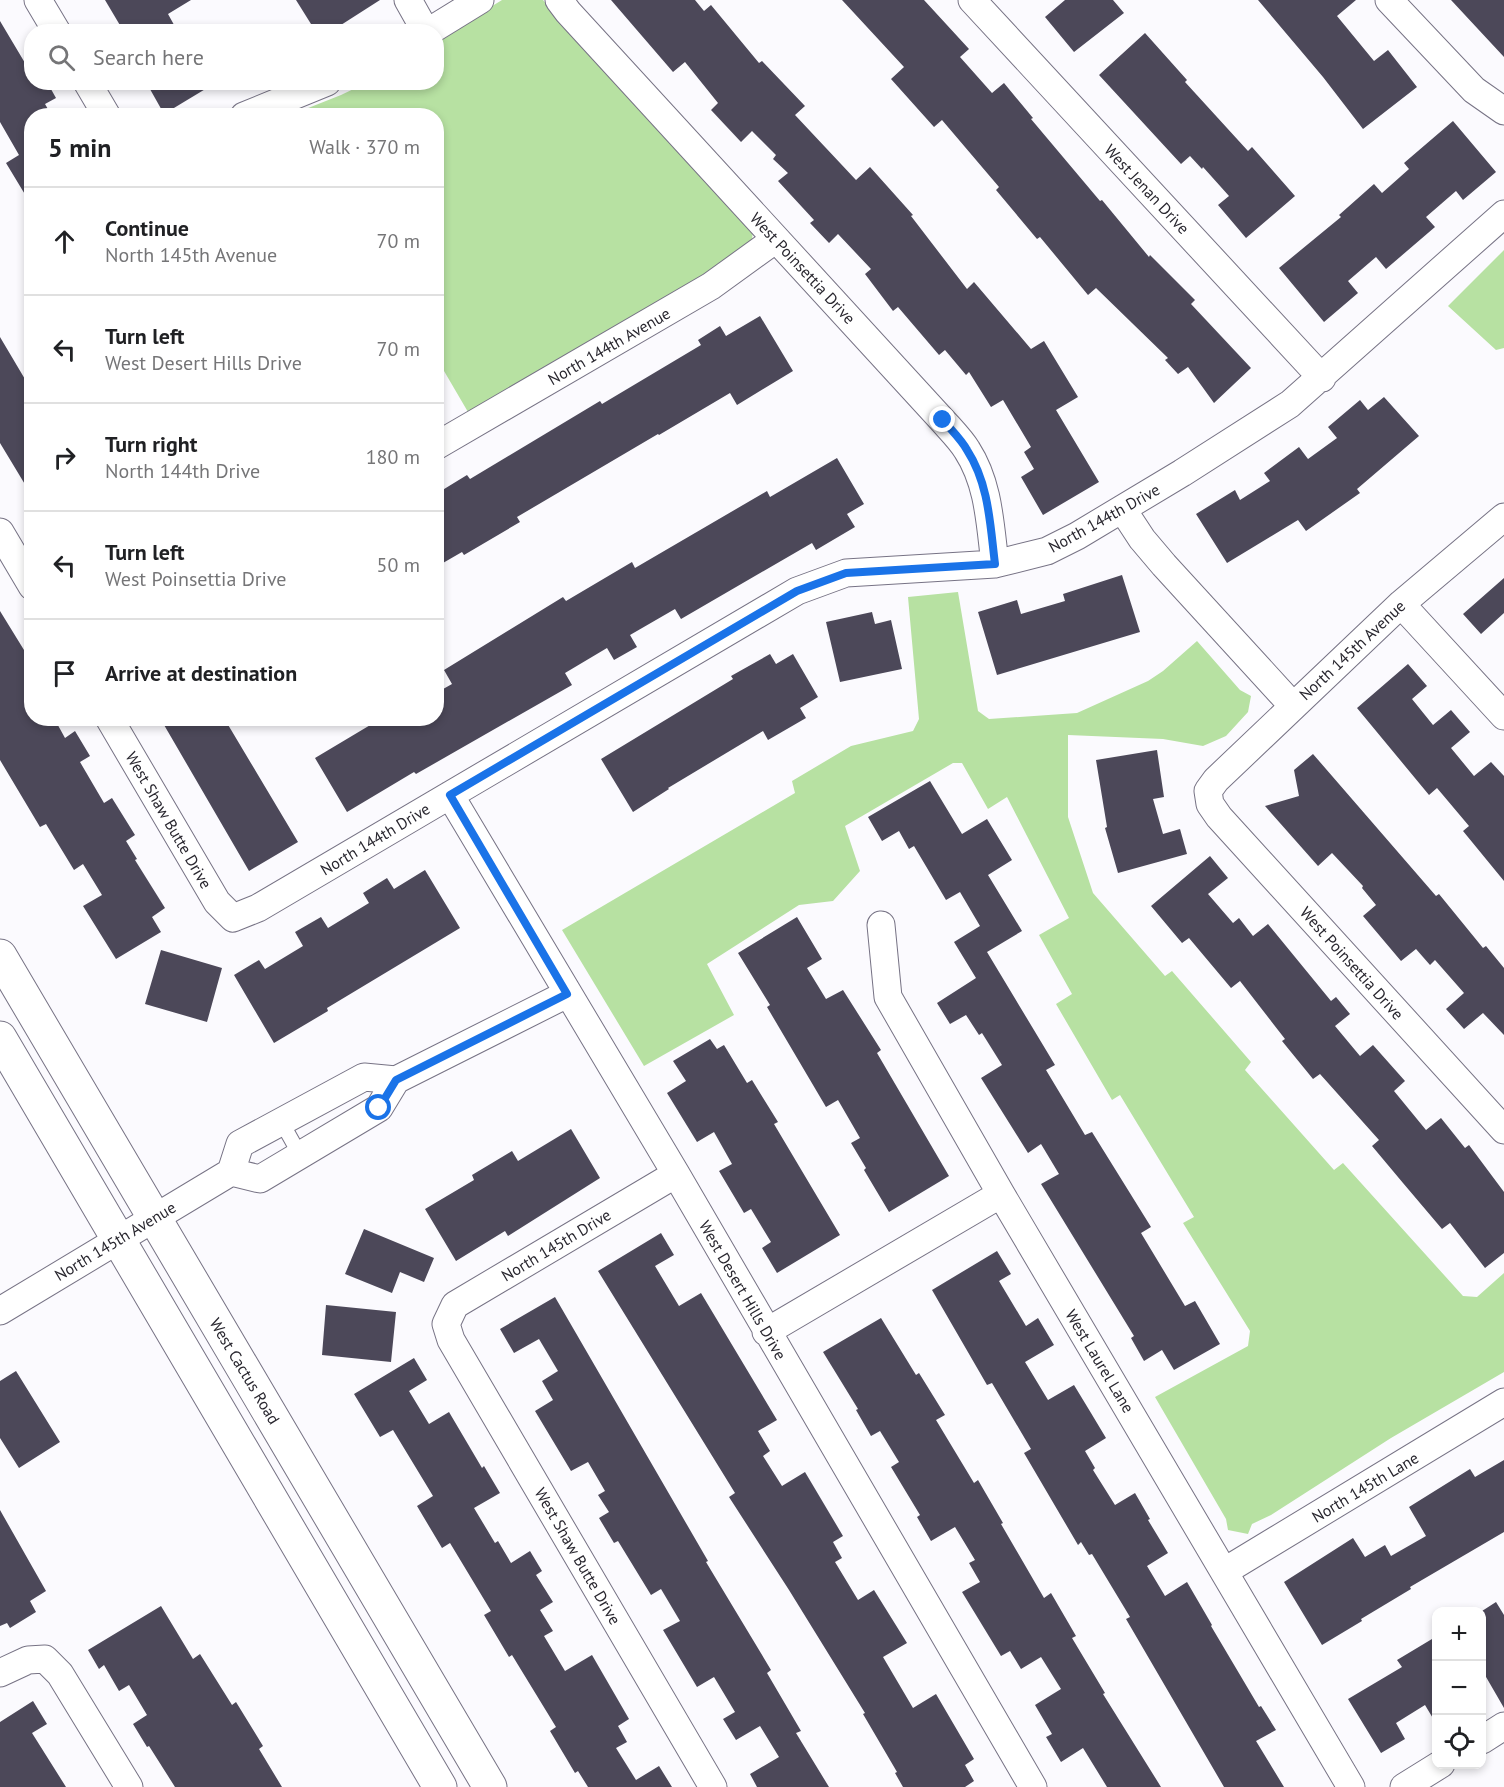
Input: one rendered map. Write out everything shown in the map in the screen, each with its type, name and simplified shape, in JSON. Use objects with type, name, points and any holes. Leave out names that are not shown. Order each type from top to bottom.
[{"type":"main road","name":"West Cactus Road","points":[[0,956],[490,1787]]},
{"type":"main road","points":[[0,1038],[440,1787]]},
{"type":"street","points":[[38,0],[52,24]]},
{"type":"street","points":[[408,0],[422,24]]},
{"type":"street","points":[[440,24],[480,0]]},
{"type":"street","name":"West Poinsettia Drive","points":[[559,0],[943,420],[967,450],[980,475],[988,505],[995,564]]},
{"type":"street","name":"West Jenan Drive","points":[[972,0],[1322,378]]},
{"type":"street","points":[[1389,0],[1474,90],[1504,111]]},
{"type":"street","points":[[92,90],[102,108]]},
{"type":"street","points":[[264,108],[307,90]]},
{"type":"street","name":"North 144th Drive","points":[[233,918],[258,908],[797,591],[846,573],[995,564],[1047,551],[1123,510],[1290,404],[1322,378],[1504,214]]},
{"type":"street","name":"North 144th Avenue","points":[[444,441],[711,286],[776,239]]},
{"type":"street","points":[[1123,510],[1142,539],[1164,565],[1293,705]]},
{"type":"street","name":"North 145th Avenue","points":[[1208,791],[1216,780],[1293,705],[1401,604],[1504,517]]},
{"type":"street","points":[[0,532],[24,572]]},
{"type":"street","points":[[1401,604],[1504,716]]},
{"type":"street","name":"West Shaw Butte Drive","points":[[115,726],[217,902],[233,918]]},
{"type":"street","name":"West Poinsettia Drive","points":[[1208,791],[1210,804],[1219,817],[1504,1130]]},
{"type":"street","name":"West Desert Hills Drive","points":[[450,795],[676,1174],[1033,1787]]},
{"type":"street","name":"West Laurel Lane","points":[[881,925],[888,997],[1001,1194],[1351,1787]]},
{"type":"street","points":[[396,1080],[364,1077],[281,1121],[240,1144],[231,1172],[260,1179],[379,1108],[396,1080],[567,994]]},
{"type":"street","name":"North 145th Avenue","points":[[0,1311],[231,1172]]},
{"type":"street","name":"North 145th Drive","points":[[446,1324],[455,1305],[676,1174]]},
{"type":"street","points":[[766,1332],[1001,1194]]},
{"type":"street","name":"West Shaw Butte Drive","points":[[446,1324],[451,1340],[713,1787]]},
{"type":"street","name":"North 145th Lane","points":[[1225,1571],[1504,1402]]},
{"type":"street","points":[[0,1673],[28,1660],[45,1659],[60,1674],[129,1787]]},
{"type":"street","points":[[1486,1737],[1504,1726]]},
{"type":"street","points":[[1404,1787],[1433,1769]]},
{"type":"lane","points":[[281,1121],[300,1155]]},
{"type":"green space","points":[[502,0],[543,0],[753,230],[751,250],[468,412],[444,371],[444,108],[308,108],[351,90],[444,90],[444,36]]},
{"type":"green space","points":[[1504,250],[1504,348],[1496,350],[1448,306]]},
{"type":"green space","points":[[958,592],[978,711],[989,719],[1077,713],[1148,681],[1197,641],[1240,690],[1251,696],[1248,712],[1226,736],[1203,746],[1163,739],[1068,735],[1068,817],[1093,893],[1165,976],[1172,971],[1251,1062],[1245,1070],[1334,1170],[1343,1163],[1463,1296],[1477,1297],[1504,1273],[1504,1372],[1391,1438],[1271,1515],[1252,1524],[1248,1534],[1228,1530],[1226,1519],[1155,1397],[1248,1346],[1250,1331],[1183,1223],[1194,1217],[1120,1095],[1112,1100],[1056,1004],[1072,994],[1039,935],[1069,918],[1007,797],[988,809],[962,763],[953,763],[845,826],[860,871],[833,901],[799,905],[707,964],[734,1015],[644,1066],[562,930],[795,793],[792,781],[851,746],[913,731],[919,719],[908,597]]},
{"type":"building","points":[[105,0],[191,0],[168,14],[174,24],[119,24]]},
{"type":"building","points":[[296,0],[380,0],[342,24],[311,24]]},
{"type":"building","points":[[611,0],[695,0],[704,11],[711,5],[759,63],[762,61],[805,106],[795,115],[856,180],[870,167],[913,215],[911,216],[967,289],[974,282],[1031,349],[1044,341],[1078,397],[1056,410],[1099,482],[1043,515],[1021,477],[1034,469],[1024,452],[1031,447],[1003,400],[991,407],[969,372],[966,375],[945,350],[939,355],[898,307],[893,311],[865,274],[871,269],[838,234],[829,243],[810,223],[814,220],[778,181],[788,173],[773,159],[776,155],[752,131],[741,142],[711,110],[718,103],[685,62],[673,72]]},
{"type":"building","points":[[842,0],[924,0],[969,49],[960,57],[992,93],[1004,83],[1100,201],[1102,200],[1149,257],[1150,255],[1195,300],[1191,304],[1251,368],[1214,403],[1188,367],[1178,374],[1165,360],[1168,358],[1096,288],[1088,295],[1040,237],[1037,239],[996,190],[999,187],[942,120],[934,127],[891,79],[904,67]]},
{"type":"building","points":[[1065,0],[1113,0],[1124,13],[1074,52],[1045,17]]},
{"type":"building","points":[[1258,0],[1356,0],[1337,16],[1374,61],[1388,50],[1417,87],[1363,129],[1323,77]]},
{"type":"building","points":[[1451,0],[1504,0],[1504,57]]},
{"type":"building","points":[[0,21],[24,61],[24,90],[52,90],[56,98],[45,104],[47,108],[24,108],[24,193],[6,163],[19,155],[0,122]]},
{"type":"building","points":[[1145,33],[1187,80],[1185,82],[1248,151],[1252,147],[1295,196],[1246,238],[1218,205],[1229,196],[1203,167],[1202,169],[1190,156],[1181,164],[1099,75]]},
{"type":"building","points":[[150,90],[204,90],[174,108],[161,108]]},
{"type":"building","points":[[1453,121],[1496,172],[1463,200],[1456,191],[1426,217],[1435,227],[1386,269],[1376,257],[1348,281],[1358,293],[1324,322],[1279,268],[1341,217],[1339,215],[1374,184],[1382,193],[1409,169],[1404,163]]},
{"type":"building","points":[[760,316],[793,371],[737,405],[730,393],[517,517],[520,522],[464,555],[462,552],[444,562],[444,489],[467,475],[470,479],[600,401],[602,404],[701,345],[698,340],[720,326],[726,336]]},
{"type":"building","points":[[0,337],[24,378],[24,483],[0,443]]},
{"type":"building","points":[[1384,397],[1419,436],[1357,489],[1360,493],[1306,531],[1298,520],[1227,563],[1196,514],[1235,490],[1240,500],[1270,481],[1264,473],[1299,447],[1308,459],[1337,438],[1328,427],[1360,400],[1368,410]]},
{"type":"building","points":[[837,458],[864,504],[847,514],[855,527],[816,550],[812,543],[681,619],[675,609],[630,635],[637,647],[614,660],[607,648],[565,673],[572,685],[416,774],[414,772],[347,812],[315,758],[369,726],[444,726],[444,688],[452,684],[444,670],[563,597],[566,601],[632,562],[635,568],[767,491],[770,497]]},
{"type":"building","points":[[1122,575],[1140,632],[997,675],[978,612],[1017,600],[1021,614],[1065,601],[1063,594]]},
{"type":"building","points":[[1504,578],[1504,613],[1481,634],[1463,614]]},
{"type":"building","points":[[0,611],[24,650],[24,726],[58,726],[65,738],[75,731],[90,756],[80,762],[104,803],[112,798],[135,835],[126,841],[165,908],[152,917],[161,932],[116,959],[83,906],[102,895],[83,864],[74,870],[46,824],[40,827],[0,760]]},
{"type":"building","points":[[872,612],[875,624],[891,620],[902,669],[840,682],[826,622]]},
{"type":"building","points":[[770,654],[776,664],[793,654],[818,697],[800,708],[806,718],[768,740],[763,731],[668,788],[633,812],[601,759],[733,679],[731,676]]},
{"type":"building","points":[[1408,664],[1427,686],[1412,699],[1433,725],[1451,710],[1470,732],[1451,748],[1474,776],[1491,762],[1504,776],[1504,881],[1463,831],[1469,826],[1437,788],[1429,795],[1357,708]]},
{"type":"building","points":[[165,726],[229,726],[298,842],[249,871]]},
{"type":"building","points":[[1157,750],[1164,797],[1153,799],[1163,834],[1180,829],[1187,854],[1118,873],[1105,828],[1107,827],[1096,760]]},
{"type":"building","points":[[1313,754],[1436,896],[1439,894],[1483,948],[1486,946],[1504,968],[1504,1035],[1483,1013],[1464,1029],[1446,1009],[1464,993],[1435,960],[1430,965],[1416,949],[1401,961],[1363,916],[1376,905],[1362,888],[1363,886],[1332,853],[1318,866],[1265,806],[1299,796],[1294,770]]},
{"type":"building","points":[[930,781],[962,834],[987,819],[1012,860],[988,875],[1022,931],[987,952],[1055,1065],[1046,1070],[1085,1135],[1092,1132],[1151,1227],[1141,1233],[1185,1306],[1195,1301],[1220,1344],[1174,1370],[1162,1350],[1144,1361],[1131,1338],[1134,1336],[1041,1184],[1059,1174],[1041,1144],[1028,1153],[981,1078],[1002,1065],[982,1033],[979,1035],[966,1015],[950,1024],[937,1003],[976,978],[954,942],[980,926],[960,892],[946,900],[914,846],[909,849],[899,831],[882,841],[868,817]]},
{"type":"building","points":[[1210,856],[1228,878],[1208,894],[1233,923],[1239,918],[1253,936],[1268,924],[1331,1001],[1336,997],[1350,1014],[1335,1026],[1360,1056],[1373,1045],[1405,1081],[1394,1091],[1426,1130],[1441,1118],[1465,1148],[1469,1145],[1504,1192],[1504,1253],[1485,1268],[1450,1223],[1442,1229],[1372,1146],[1379,1140],[1320,1074],[1313,1079],[1282,1041],[1285,1039],[1240,981],[1231,988],[1189,938],[1182,943],[1151,906]]},
{"type":"building","points":[[425,870],[460,928],[327,1008],[328,1011],[274,1043],[234,975],[259,960],[265,969],[303,946],[295,932],[321,917],[328,928],[369,903],[363,893],[387,878],[394,889]]},
{"type":"building","points":[[797,917],[822,959],[807,968],[826,999],[843,990],[881,1050],[877,1053],[949,1176],[889,1212],[851,1143],[860,1138],[838,1100],[826,1107],[767,1007],[770,1005],[738,953]]},
{"type":"building","points":[[161,950],[222,968],[207,1022],[145,1004]]},
{"type":"building","points":[[710,1039],[717,1049],[724,1045],[747,1083],[752,1080],[778,1122],[774,1124],[840,1235],[777,1273],[762,1248],[771,1242],[751,1209],[744,1213],[719,1171],[732,1164],[714,1132],[697,1142],[667,1093],[686,1081],[673,1061]]},
{"type":"building","points":[[571,1129],[600,1178],[508,1236],[505,1231],[456,1261],[425,1209],[474,1180],[472,1175],[512,1151],[518,1161]]},
{"type":"building","points":[[364,1229],[434,1258],[424,1282],[400,1272],[392,1293],[345,1274]]},
{"type":"building","points":[[661,1233],[674,1255],[655,1266],[679,1306],[701,1293],[777,1420],[758,1431],[770,1451],[763,1456],[782,1486],[805,1472],[843,1536],[833,1542],[842,1558],[835,1562],[858,1600],[874,1590],[907,1643],[883,1657],[913,1708],[936,1694],[974,1759],[965,1765],[974,1781],[965,1787],[903,1787],[895,1773],[897,1772],[863,1714],[865,1713],[729,1497],[735,1493],[598,1271]]},
{"type":"building","points":[[997,1251],[1011,1274],[999,1281],[1026,1326],[1038,1318],[1054,1345],[1025,1362],[1048,1400],[1074,1385],[1106,1438],[1085,1451],[1095,1468],[1093,1470],[1115,1505],[1135,1493],[1168,1553],[1147,1566],[1165,1596],[1187,1582],[1259,1707],[1261,1706],[1276,1730],[1256,1741],[1284,1787],[1224,1787],[1126,1619],[1130,1617],[1092,1554],[1089,1555],[1081,1542],[1078,1545],[1024,1453],[1031,1449],[992,1383],[987,1385],[932,1290]]},
{"type":"building","points":[[555,1297],[708,1561],[706,1562],[771,1670],[767,1673],[801,1731],[796,1733],[829,1787],[757,1787],[750,1774],[779,1757],[760,1726],[736,1740],[723,1719],[735,1712],[714,1677],[697,1687],[663,1630],[680,1621],[661,1589],[651,1595],[618,1541],[614,1543],[599,1518],[609,1512],[598,1495],[605,1491],[588,1462],[571,1471],[535,1411],[553,1400],[542,1381],[558,1371],[539,1339],[514,1353],[500,1329]]},
{"type":"building","points":[[326,1305],[396,1312],[391,1362],[322,1355]]},
{"type":"building","points":[[881,1318],[916,1375],[919,1373],[945,1415],[936,1420],[974,1483],[978,1480],[1044,1598],[1051,1593],[1076,1636],[1072,1638],[1105,1693],[1103,1694],[1161,1787],[1107,1787],[1083,1748],[1061,1762],[1046,1737],[1052,1734],[1035,1705],[1061,1689],[1041,1657],[1021,1669],[1010,1651],[1001,1656],[962,1592],[980,1582],[969,1563],[975,1560],[955,1527],[931,1541],[917,1517],[920,1515],[891,1467],[899,1462],[880,1431],[871,1436],[856,1410],[858,1409],[823,1352]]},
{"type":"building","points":[[414,1358],[427,1380],[409,1391],[429,1424],[449,1412],[482,1468],[484,1466],[500,1493],[474,1508],[495,1543],[498,1541],[511,1563],[530,1551],[542,1571],[536,1575],[553,1602],[540,1610],[553,1631],[544,1636],[565,1671],[592,1655],[629,1719],[618,1726],[627,1742],[616,1748],[636,1780],[659,1766],[672,1787],[588,1787],[578,1771],[575,1773],[550,1731],[556,1727],[512,1655],[509,1657],[484,1615],[491,1611],[450,1543],[442,1548],[417,1506],[433,1496],[393,1430],[380,1437],[354,1394]]},
{"type":"building","points":[[16,1371],[60,1442],[19,1468],[0,1438],[0,1381]]},
{"type":"building","points":[[1504,1460],[1504,1532],[1410,1587],[1411,1589],[1322,1645],[1284,1582],[1353,1538],[1365,1557],[1385,1545],[1391,1556],[1426,1536],[1409,1507],[1470,1469],[1475,1477]]},
{"type":"building","points":[[0,1510],[46,1591],[30,1601],[36,1612],[10,1628],[7,1623],[0,1626]]},
{"type":"building","points":[[1496,1602],[1504,1615],[1504,1708],[1486,1677],[1486,1608]]},
{"type":"building","points":[[161,1606],[193,1659],[200,1654],[232,1705],[236,1702],[263,1746],[259,1749],[282,1787],[175,1787],[149,1746],[147,1747],[133,1724],[147,1715],[129,1685],[119,1691],[104,1665],[99,1669],[88,1650]]},
{"type":"building","points":[[1432,1639],[1432,1717],[1425,1705],[1396,1723],[1405,1739],[1381,1753],[1348,1699],[1402,1667],[1397,1660]]},
{"type":"building","points":[[33,1701],[47,1724],[32,1733],[66,1787],[0,1787],[0,1722]]},
{"type":"route","points":[[379,1108],[396,1080],[567,994],[450,795],[797,591],[846,573],[995,564],[988,505],[980,475],[967,450],[943,420]]}]
